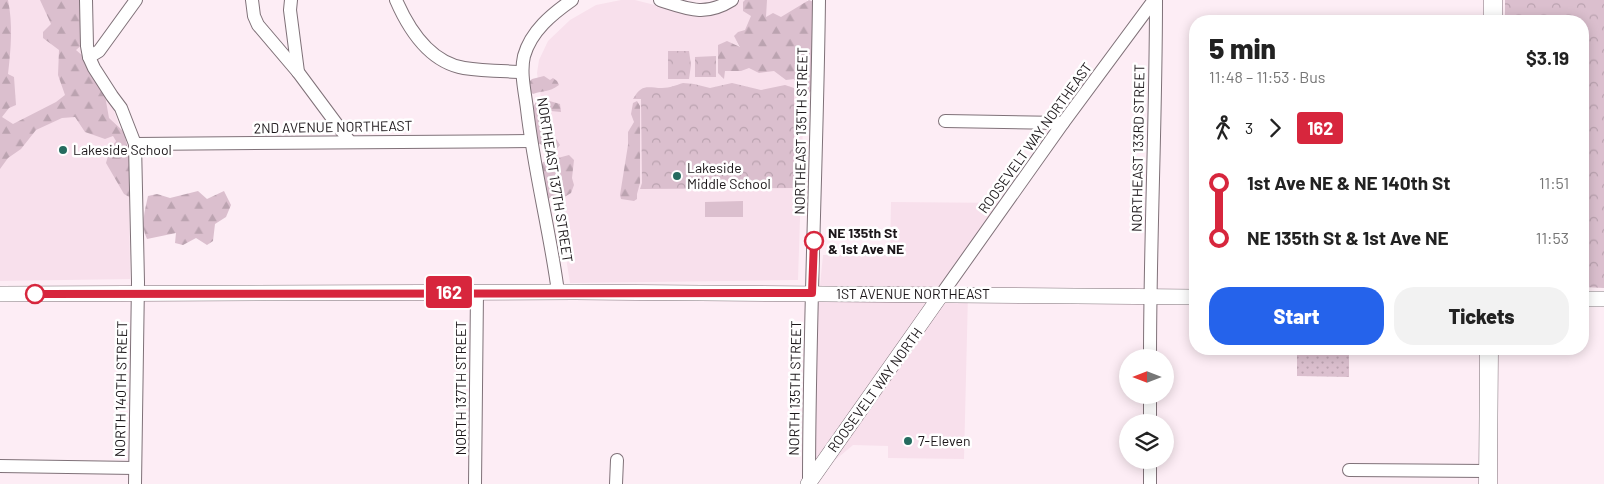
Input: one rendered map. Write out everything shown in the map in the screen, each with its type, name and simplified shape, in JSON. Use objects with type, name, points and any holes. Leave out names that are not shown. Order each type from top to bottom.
[{"type":"main road","points":[[1492,15],[1493,0]]},
{"type":"main road","points":[[1488,478],[1489,355]]},
{"type":"street","points":[[86,0],[89,57],[99,51],[136,0]]},
{"type":"street","points":[[252,0],[254,16],[258,25],[298,72],[350,142]]},
{"type":"street","points":[[291,0],[290,10],[298,72]]},
{"type":"street","points":[[396,0],[405,21],[421,43],[437,57],[463,67],[522,72],[524,57],[532,38],[543,23],[572,0]]},
{"type":"street","points":[[660,0],[695,10],[708,5],[720,8],[732,0]]},
{"type":"street","name":"NORTHEAST 135TH STREET","points":[[812,293],[819,0]]},
{"type":"street","name":"ROOSEVELT WAY NORTHEAST","points":[[942,295],[1063,122],[1155,0]]},
{"type":"street","name":"NORTHEAST 133RD STREET","points":[[1150,349],[1156,88],[1155,0]]},
{"type":"street","name":"NORTH 140TH STREET","points":[[89,57],[94,68],[121,108],[135,144],[138,294],[135,484]]},
{"type":"street","name":"NORTHEAST 137TH STREET","points":[[522,72],[531,141],[548,225],[558,292]]},
{"type":"street","points":[[945,121],[1063,122]]},
{"type":"street","name":"2ND AVENUE NORTHEAST","points":[[135,144],[531,141]]},
{"type":"street","name":"NORTH 137TH STREET","points":[[475,484],[477,292]]},
{"type":"street","name":"1ST AVENUE NORTHEAST","points":[[0,294],[558,292],[1189,297]]},
{"type":"street","name":"NORTH 135TH STREET","points":[[809,483],[812,293]]},
{"type":"street","name":"ROOSEVELT WAY NORTH","points":[[809,483],[942,295]]},
{"type":"street","points":[[1589,299],[1604,299]]},
{"type":"street","points":[[616,484],[617,460]]},
{"type":"street","points":[[0,466],[135,468]]},
{"type":"street","points":[[1150,469],[1150,484]]},
{"type":"street","points":[[1349,470],[1488,478]]},
{"type":"shaded area","name":"Lakeside School","points":[[0,0],[79,0],[79,14],[124,139],[129,184],[130,279],[0,281]]},
{"type":"shaded area","name":"Lakeside Middle School","points":[[621,0],[635,0],[690,14],[721,11],[739,0],[807,0],[798,280],[570,283],[537,73],[539,60],[548,41],[570,20],[596,5]]},
{"type":"shaded area","points":[[891,202],[1007,203],[942,294],[968,294],[964,459],[888,458],[888,446],[853,445],[809,482],[815,447],[818,306],[823,255],[890,255]]},
{"type":"green space","points":[[0,0],[8,0],[10,9],[11,37],[8,74],[14,77],[16,105],[9,108],[2,117],[13,124],[56,102],[65,95],[58,75],[59,50],[43,38],[43,32],[51,24],[40,0],[84,0],[84,43],[76,50],[84,57],[104,90],[109,118],[124,132],[130,158],[131,198],[124,194],[106,163],[110,149],[116,141],[113,136],[105,139],[85,132],[75,117],[62,118],[36,130],[21,149],[8,158],[0,169]]},
{"type":"green space","points":[[745,0],[767,0],[766,17],[773,13],[781,17],[809,0],[816,3],[813,89],[809,93],[801,93],[794,79],[786,80],[774,71],[759,73],[749,68],[741,71],[725,71],[724,79],[718,73],[718,45],[727,41],[740,47],[734,36],[738,32],[745,30],[751,16],[743,11],[743,2]]},
{"type":"green space","points":[[1505,0],[1604,0],[1604,288],[1589,287],[1589,15],[1505,15]]},
{"type":"green space","points":[[668,51],[689,51],[691,65],[689,79],[668,79]]},
{"type":"green space","points":[[716,56],[716,77],[695,77],[695,57]]},
{"type":"green space","points":[[544,76],[550,80],[553,78],[559,85],[555,88],[533,94],[528,89],[529,82],[532,79]]},
{"type":"green space","points":[[683,83],[710,88],[732,83],[761,90],[785,85],[794,88],[794,188],[640,189],[642,183],[641,99],[633,99],[642,88],[668,88]]},
{"type":"green space","points":[[546,100],[560,104],[561,112],[551,111],[549,113],[553,134],[560,145],[549,155],[544,152],[542,145],[538,143],[533,107],[536,102],[540,104]]},
{"type":"green space","points":[[637,101],[640,106],[640,183],[637,199],[634,201],[621,199],[620,195],[628,145],[628,132],[634,122],[631,114],[633,103]]},
{"type":"green space","points":[[569,155],[574,160],[572,178],[574,185],[571,193],[561,199],[553,197],[547,199],[544,193],[544,177],[540,169],[543,162]]},
{"type":"green space","points":[[198,191],[207,199],[224,191],[231,205],[226,217],[215,224],[213,241],[207,245],[196,238],[183,245],[175,243],[176,233],[147,239],[143,223],[148,196],[157,194],[170,198]]},
{"type":"green space","points":[[743,201],[743,217],[705,217],[705,202]]},
{"type":"green space","points":[[1297,355],[1349,355],[1349,377],[1297,376]]},
{"type":"bus line","name":"162","points":[[35,294],[812,293],[814,241]]},
{"type":"place","name":"Lakeside School","points":[[63,150]]},
{"type":"place","name":"Lakeside Middle School","points":[[677,176]]},
{"type":"place","name":"NE 135th St & 1st Ave NE","points":[[814,241]]},
{"type":"place","name":"7-Eleven","points":[[908,441]]}]
